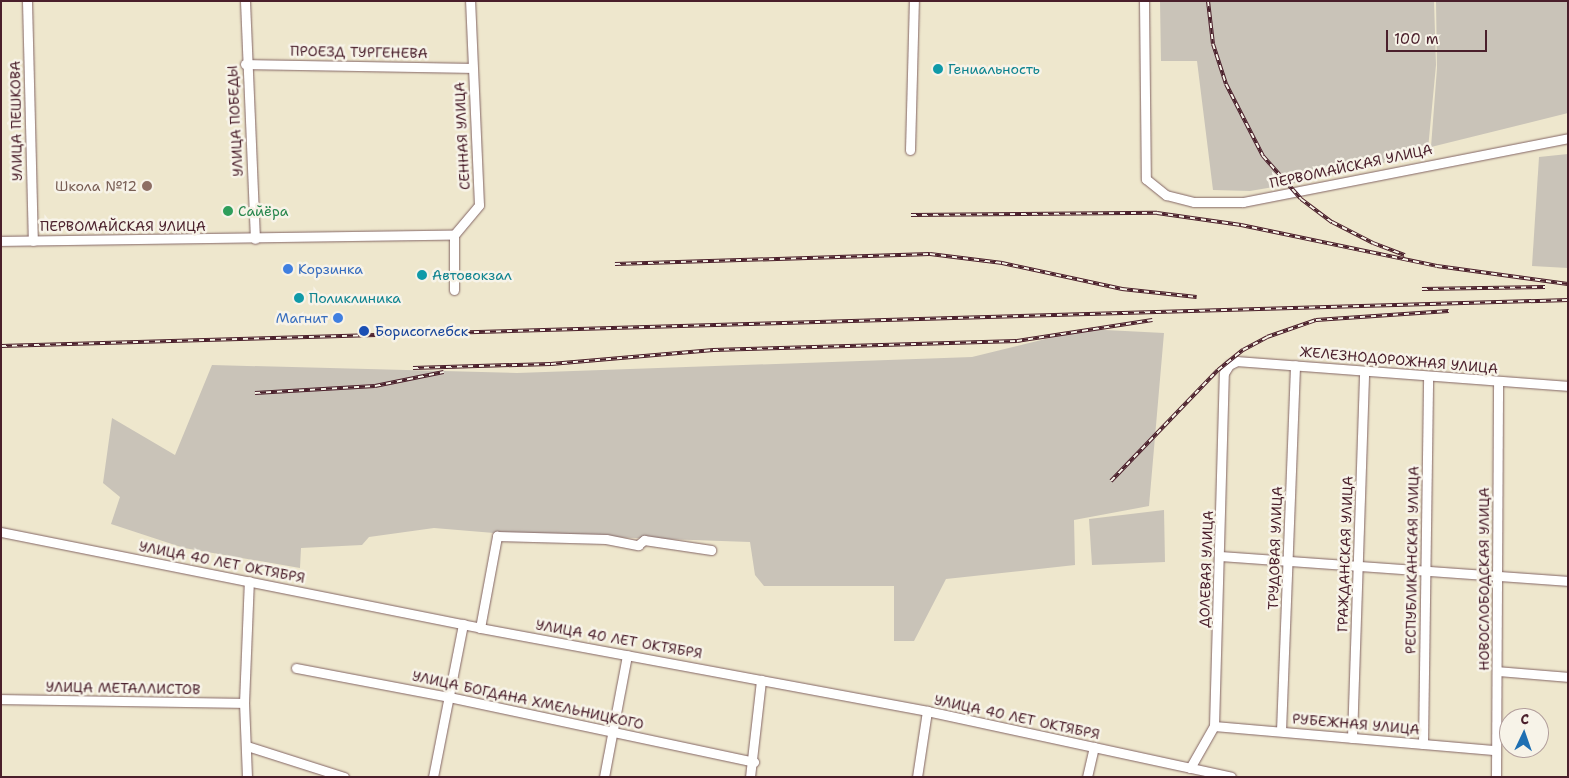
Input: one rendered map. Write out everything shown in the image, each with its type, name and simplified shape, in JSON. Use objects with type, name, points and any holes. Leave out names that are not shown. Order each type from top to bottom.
[{"type":"street","name":"УЛИЦА ПЕШКОВА","points":[[27,1],[33,241]]},
{"type":"street","name":"УЛИЦА ПОБЕДЫ","points":[[244,1],[245,64],[255,239]]},
{"type":"street","name":"СЕННАЯ УЛИЦА","points":[[454,236],[479,205],[470,1]]},
{"type":"street","points":[[910,150],[914,1]]},
{"type":"street","name":"ПЕРВОМАЙСКАЯ УЛИЦА","points":[[1144,1],[1146,179],[1166,195],[1194,202],[1244,202],[1568,138]]},
{"type":"street","name":"ПРОЕЗД ТУРГЕНЕВА","points":[[245,64],[472,68]]},
{"type":"street","name":"ПЕРВОМАЙСКАЯ УЛИЦА","points":[[1,241],[454,236]]},
{"type":"street","points":[[454,236],[454,290]]},
{"type":"street","name":"ЖЕЛЕЗНОДОРОЖНАЯ УЛИЦА","points":[[1230,365],[1237,361],[1568,386]]},
{"type":"street","name":"ДОЛЕВАЯ УЛИЦА","points":[[1190,768],[1214,726],[1221,556],[1224,373],[1230,365]]},
{"type":"street","name":"ТРУДОВАЯ УЛИЦА","points":[[1281,732],[1295,365]]},
{"type":"street","name":"ГРАЖДАНСКАЯ УЛИЦА","points":[[1352,738],[1364,371]]},
{"type":"street","name":"РЕСПУБЛИКАНСКАЯ УЛИЦА","points":[[1423,744],[1428,376]]},
{"type":"street","name":"НОВОСЛОБОДСКАЯ УЛИЦА","points":[[1496,777],[1499,576],[1498,382]]},
{"type":"street","name":"УЛИЦА 40 ЛЕТ ОКТЯБРЯ","points":[[1,532],[480,628],[927,711],[1232,777]]},
{"type":"street","points":[[480,628],[497,536],[606,539],[638,545],[644,540],[711,550]]},
{"type":"street","points":[[1221,556],[1568,581]]},
{"type":"street","points":[[247,777],[244,703],[249,581]]},
{"type":"street","points":[[433,777],[463,624]]},
{"type":"street","points":[[604,777],[627,655]]},
{"type":"street","name":"УЛИЦА БОГДАНА ХМЕЛЬНИЦКОГО","points":[[296,668],[449,696],[754,762]]},
{"type":"street","points":[[1497,671],[1568,677]]},
{"type":"street","points":[[750,777],[754,762],[762,680]]},
{"type":"street","name":"УЛИЦА МЕТАЛЛИСТОВ","points":[[1,700],[244,703]]},
{"type":"street","points":[[917,777],[927,711]]},
{"type":"street","name":"РУБЕЖНАЯ УЛИЦА","points":[[1214,726],[1496,750]]},
{"type":"street","points":[[247,746],[344,777]]},
{"type":"street","points":[[1087,777],[1094,747]]},
{"type":"shaded area","points":[[1160,1],[1434,1],[1436,65],[1428,149],[1370,167],[1302,182],[1250,191],[1213,190],[1197,61],[1161,61]]},
{"type":"shaded area","points":[[1436,1],[1568,1],[1568,113],[1431,147],[1437,68]]},
{"type":"shaded area","points":[[1568,154],[1568,268],[1532,266],[1539,157]]},
{"type":"shaded area","points":[[1086,329],[1164,333],[1149,506],[1074,520],[1075,565],[946,579],[914,641],[894,641],[894,586],[764,586],[755,575],[750,542],[494,533],[434,528],[369,537],[362,545],[301,548],[300,568],[184,548],[111,524],[120,497],[103,483],[112,418],[175,455],[212,365],[517,373],[972,357]]},
{"type":"shaded area","points":[[1164,510],[1165,562],[1092,565],[1089,519]]},
{"type":"railway","points":[[1208,1],[1213,44],[1226,84],[1263,156],[1301,199],[1332,222],[1373,243],[1405,255]]},
{"type":"railway","points":[[911,215],[1157,213],[1241,225],[1437,266],[1568,284]]},
{"type":"railway","points":[[615,264],[930,254],[1002,263],[1122,289],[1197,297]]},
{"type":"railway","points":[[1422,289],[1545,287]]},
{"type":"railway","points":[[1,346],[1568,300]]},
{"type":"railway","points":[[1111,481],[1218,370],[1243,350],[1267,337],[1316,320],[1449,311]]},
{"type":"railway","points":[[413,368],[551,364],[713,350],[1017,341],[1152,320]]},
{"type":"railway","points":[[255,393],[375,386],[444,372]]},
{"type":"place","name":"Гениальность","points":[[938,69]]},
{"type":"place","name":"Школа №12","points":[[147,186]]},
{"type":"place","name":"Сайёра","points":[[228,211]]},
{"type":"place","name":"Корзинка","points":[[288,269]]},
{"type":"place","name":"Автовокзал","points":[[422,275]]},
{"type":"place","name":"Поликлиника","points":[[299,298]]},
{"type":"place","name":"Магнит","points":[[338,318]]},
{"type":"place","name":"Борисоглебск","points":[[364,331]]}]
